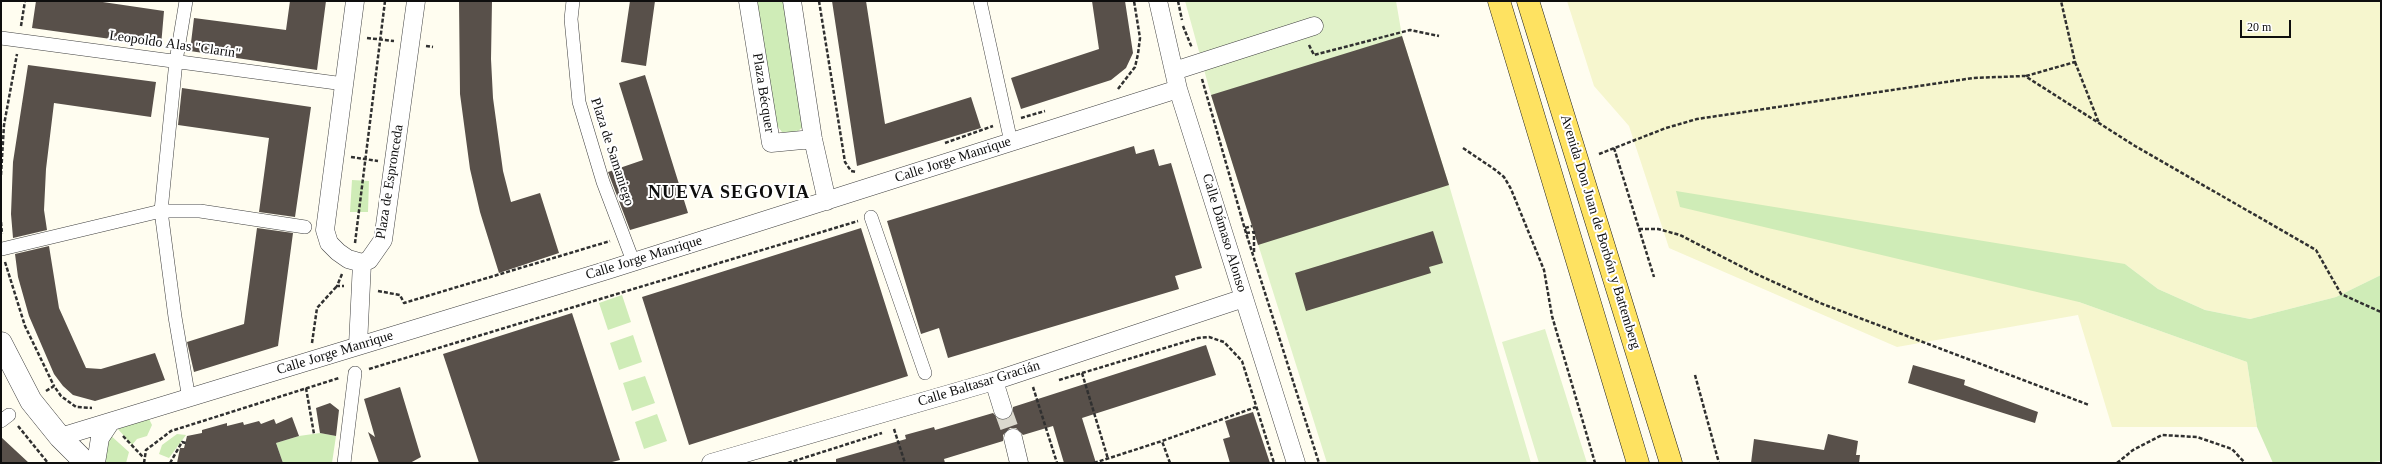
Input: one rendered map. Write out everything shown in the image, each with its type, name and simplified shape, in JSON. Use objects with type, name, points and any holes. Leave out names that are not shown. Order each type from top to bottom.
[{"type":"main road","points":[[1498,1],[1638,463]]},
{"type":"main road","name":"Avenida Don Juan de Borbón y Battemberg","points":[[1528,1],[1671,463]]},
{"type":"street","points":[[186,1],[176,61],[161,211],[174,317],[189,398]]},
{"type":"street","points":[[355,1],[325,230],[329,243],[338,252],[348,259],[362,263],[358,345]]},
{"type":"street","name":"Plaza de Espronceda","points":[[362,263],[369,260],[383,240],[416,1]]},
{"type":"street","name":"Plaza de Samaniego","points":[[573,1],[571,19],[578,102],[603,182],[633,262]]},
{"type":"street","name":"Plaza Bécquer","points":[[748,1],[770,143],[813,138]]},
{"type":"street","points":[[792,1],[813,138],[827,200]]},
{"type":"street","points":[[980,1],[1011,142]]},
{"type":"street","name":"Calle Dámaso Alonso","points":[[1158,1],[1178,89],[1296,463]]},
{"type":"street","points":[[1174,71],[1308,28]]},
{"type":"street","name":"Leopoldo Alas \"Clarín\"","points":[[1,38],[20,36],[176,61],[344,84]]},
{"type":"street","name":"Calle Jorge Manrique","points":[[60,436],[110,423],[358,345],[633,262],[1178,89]]},
{"type":"street","points":[[2,249],[161,211],[200,211],[305,227]]},
{"type":"street","points":[[871,217],[925,373]]},
{"type":"street","name":"Calle Baltasar Gracián","points":[[711,463],[994,381],[1244,298]]},
{"type":"street","points":[[1,343],[31,401],[60,436],[86,463]]},
{"type":"street","points":[[344,463],[355,373]]},
{"type":"street","points":[[994,381],[1003,410]]},
{"type":"street","points":[[96,463],[98,446],[110,423]]},
{"type":"street","points":[[1013,438],[1019,463]]},
{"type":"path","points":[[1,175],[3,125],[25,1]]},
{"type":"path","points":[[354,245],[386,1]]},
{"type":"path","points":[[819,1],[845,162],[851,171],[859,173]]},
{"type":"path","points":[[1112,94],[1129,77],[1138,54],[1140,38],[1134,1]]},
{"type":"path","points":[[1178,1],[1183,26],[1198,63],[1246,233],[1319,463]]},
{"type":"path","points":[[2061,1],[2075,62],[2099,123]]},
{"type":"path","points":[[1308,28],[1314,55],[1410,30],[1439,36]]},
{"type":"path","points":[[359,37],[400,42]]},
{"type":"path","points":[[1599,154],[1666,128],[1697,119],[1974,78],[2025,76],[2075,62]]},
{"type":"path","points":[[2025,76],[2099,123],[2316,250],[2342,294],[2381,312]]},
{"type":"path","points":[[940,145],[1006,121],[1052,110]]},
{"type":"path","points":[[1463,148],[1504,177],[1512,190],[1544,270],[1552,316],[1595,463]]},
{"type":"path","points":[[1614,148],[1654,277]]},
{"type":"path","points":[[343,156],[381,161]]},
{"type":"path","points":[[144,463],[146,450],[171,431],[355,373],[871,217]]},
{"type":"path","points":[[1,222],[2,249],[9,278],[25,326],[54,386],[61,396],[76,408],[97,408]]},
{"type":"path","points":[[1245,228],[1252,226]]},
{"type":"path","points":[[1639,229],[1658,229],[1680,235],[1754,273],[1820,303],[2090,405]]},
{"type":"path","points":[[1246,233],[1254,232],[1254,255]]},
{"type":"path","points":[[370,290],[400,295],[404,303],[601,243],[625,240]]},
{"type":"path","points":[[311,349],[317,308],[337,286],[343,272]]},
{"type":"path","points":[[337,286],[350,287]]},
{"type":"path","points":[[1054,381],[1198,338],[1209,337],[1224,342],[1239,357],[1274,463]]},
{"type":"path","points":[[1082,373],[1108,459]]},
{"type":"path","points":[[1695,376],[1719,463]]},
{"type":"path","points":[[1027,389],[1040,385]]},
{"type":"path","points":[[31,401],[54,386]]},
{"type":"path","points":[[1034,387],[1057,463]]},
{"type":"path","points":[[306,388],[314,434]]},
{"type":"path","points":[[1094,463],[1162,441],[1256,407]]},
{"type":"path","points":[[5,418],[48,463]]},
{"type":"path","points":[[788,463],[902,427]]},
{"type":"path","points":[[894,429],[905,463]]},
{"type":"path","points":[[2117,463],[2133,450],[2162,435],[2197,437],[2232,449],[2245,463]]},
{"type":"path","points":[[1162,441],[1170,463]]},
{"type":"path","points":[[170,463],[182,442],[186,443]]},
{"type":"green space","points":[[755,1],[786,1],[804,126],[792,136],[782,132],[774,122]]},
{"type":"green space","points":[[1185,1],[1396,1],[1402,36],[1449,185],[1531,463],[1327,463],[1211,95]]},
{"type":"green space","points":[[1567,1],[2381,1],[2381,275],[2336,297],[2250,319],[2205,310],[2158,289],[2125,264],[2079,302],[2247,362],[2257,427],[2112,427],[2078,315],[1897,347],[1669,248],[1629,126],[1594,86]]},
{"type":"green space","points":[[352,180],[369,181],[368,212],[350,212]]},
{"type":"green space","points":[[1676,191],[2125,264],[2158,289],[2205,310],[2250,319],[2336,297],[2381,275],[2381,461],[2365,463],[2273,463],[2257,427],[2247,362],[2079,302],[1680,207]]},
{"type":"green space","points":[[622,295],[631,322],[608,330],[599,303]]},
{"type":"green space","points":[[1545,329],[1587,463],[1539,463],[1502,342]]},
{"type":"green space","points":[[633,335],[642,362],[619,370],[610,343]]},
{"type":"green space","points":[[645,376],[655,403],[632,411],[623,383]]},
{"type":"green space","points":[[657,414],[667,441],[644,449],[635,422]]},
{"type":"green space","points":[[148,417],[152,425],[147,436],[137,439],[132,445],[117,428]]},
{"type":"green space","points":[[320,433],[336,436],[332,463],[283,463],[276,443],[299,436]]},
{"type":"green space","points":[[109,434],[129,452],[126,463],[103,463]]},
{"type":"green space","points":[[177,434],[186,435],[169,458],[159,454],[162,445]]},
{"type":"building","points":[[36,1],[96,1],[164,11],[161,46],[32,28]]},
{"type":"building","points":[[290,1],[326,1],[317,70],[190,51],[194,18],[286,30]]},
{"type":"building","points":[[459,1],[492,1],[491,59],[493,98],[503,171],[511,202],[540,193],[559,253],[499,273],[480,212],[470,169],[460,94]]},
{"type":"building","points":[[630,1],[655,1],[646,66],[621,62]]},
{"type":"building","points":[[832,1],[866,1],[885,124],[971,97],[981,128],[857,166]]},
{"type":"building","points":[[1092,1],[1125,1],[1133,53],[1126,68],[1111,80],[1021,109],[1011,78],[1099,49]]},
{"type":"building","points":[[1402,36],[1449,185],[1258,245],[1211,95]]},
{"type":"building","points":[[28,65],[156,82],[151,117],[54,103],[46,169],[44,210],[47,230],[13,238],[11,214],[13,162]]},
{"type":"building","points":[[645,75],[688,213],[630,230],[608,172],[643,160],[619,83]]},
{"type":"building","points":[[182,88],[311,107],[295,217],[259,212],[269,138],[178,125]]},
{"type":"building","points":[[1134,146],[1136,154],[1154,149],[1159,166],[1171,163],[1202,268],[1175,276],[1179,289],[948,358],[939,328],[921,334],[887,221]]},
{"type":"building","points":[[257,228],[293,233],[278,346],[194,372],[187,342],[244,324]]},
{"type":"building","points":[[861,228],[908,376],[689,445],[642,297]]},
{"type":"building","points":[[1433,231],[1443,263],[1429,267],[1431,273],[1306,311],[1295,273]]},
{"type":"building","points":[[49,246],[59,308],[86,368],[101,369],[155,353],[165,380],[95,401],[73,395],[63,386],[54,374],[29,316],[18,277],[15,254]]},
{"type":"building","points":[[572,313],[620,460],[608,463],[479,463],[443,354]]},
{"type":"building","points":[[1206,345],[1216,375],[1082,418],[1096,463],[1064,463],[1053,426],[1023,435],[1016,428],[1010,428],[1003,435],[1003,441],[944,459],[945,463],[836,463],[836,459],[906,439],[905,435],[934,427],[935,430],[993,413],[1000,420],[1006,420],[1013,413],[1013,407]]},
{"type":"building","points":[[1913,365],[1965,380],[1964,385],[2038,412],[2035,423],[1908,383]]},
{"type":"building","points":[[400,387],[421,457],[410,463],[379,463],[368,432],[375,437],[364,399]]},
{"type":"building","points":[[330,403],[339,410],[336,436],[320,433],[316,408]]},
{"type":"building","points":[[1253,412],[1270,463],[1230,463],[1223,439],[1230,437],[1225,421]]},
{"type":"building","points":[[292,417],[299,436],[276,443],[283,463],[177,463],[180,448],[184,448],[187,436],[202,433],[202,430],[227,423],[227,426],[243,422],[244,425],[259,421],[261,424],[274,419],[276,424]]},
{"type":"building","points":[[1828,434],[1858,441],[1856,455],[1860,455],[1859,463],[1751,463],[1754,439],[1824,450]]},
{"type":"building","points":[[1,437],[29,463],[1,463]]},
{"type":"tunnel","points":[[1003,410],[1013,438]]},
{"type":"district","name":"NUEVA SEGOVIA","points":[[729,193]]}]
